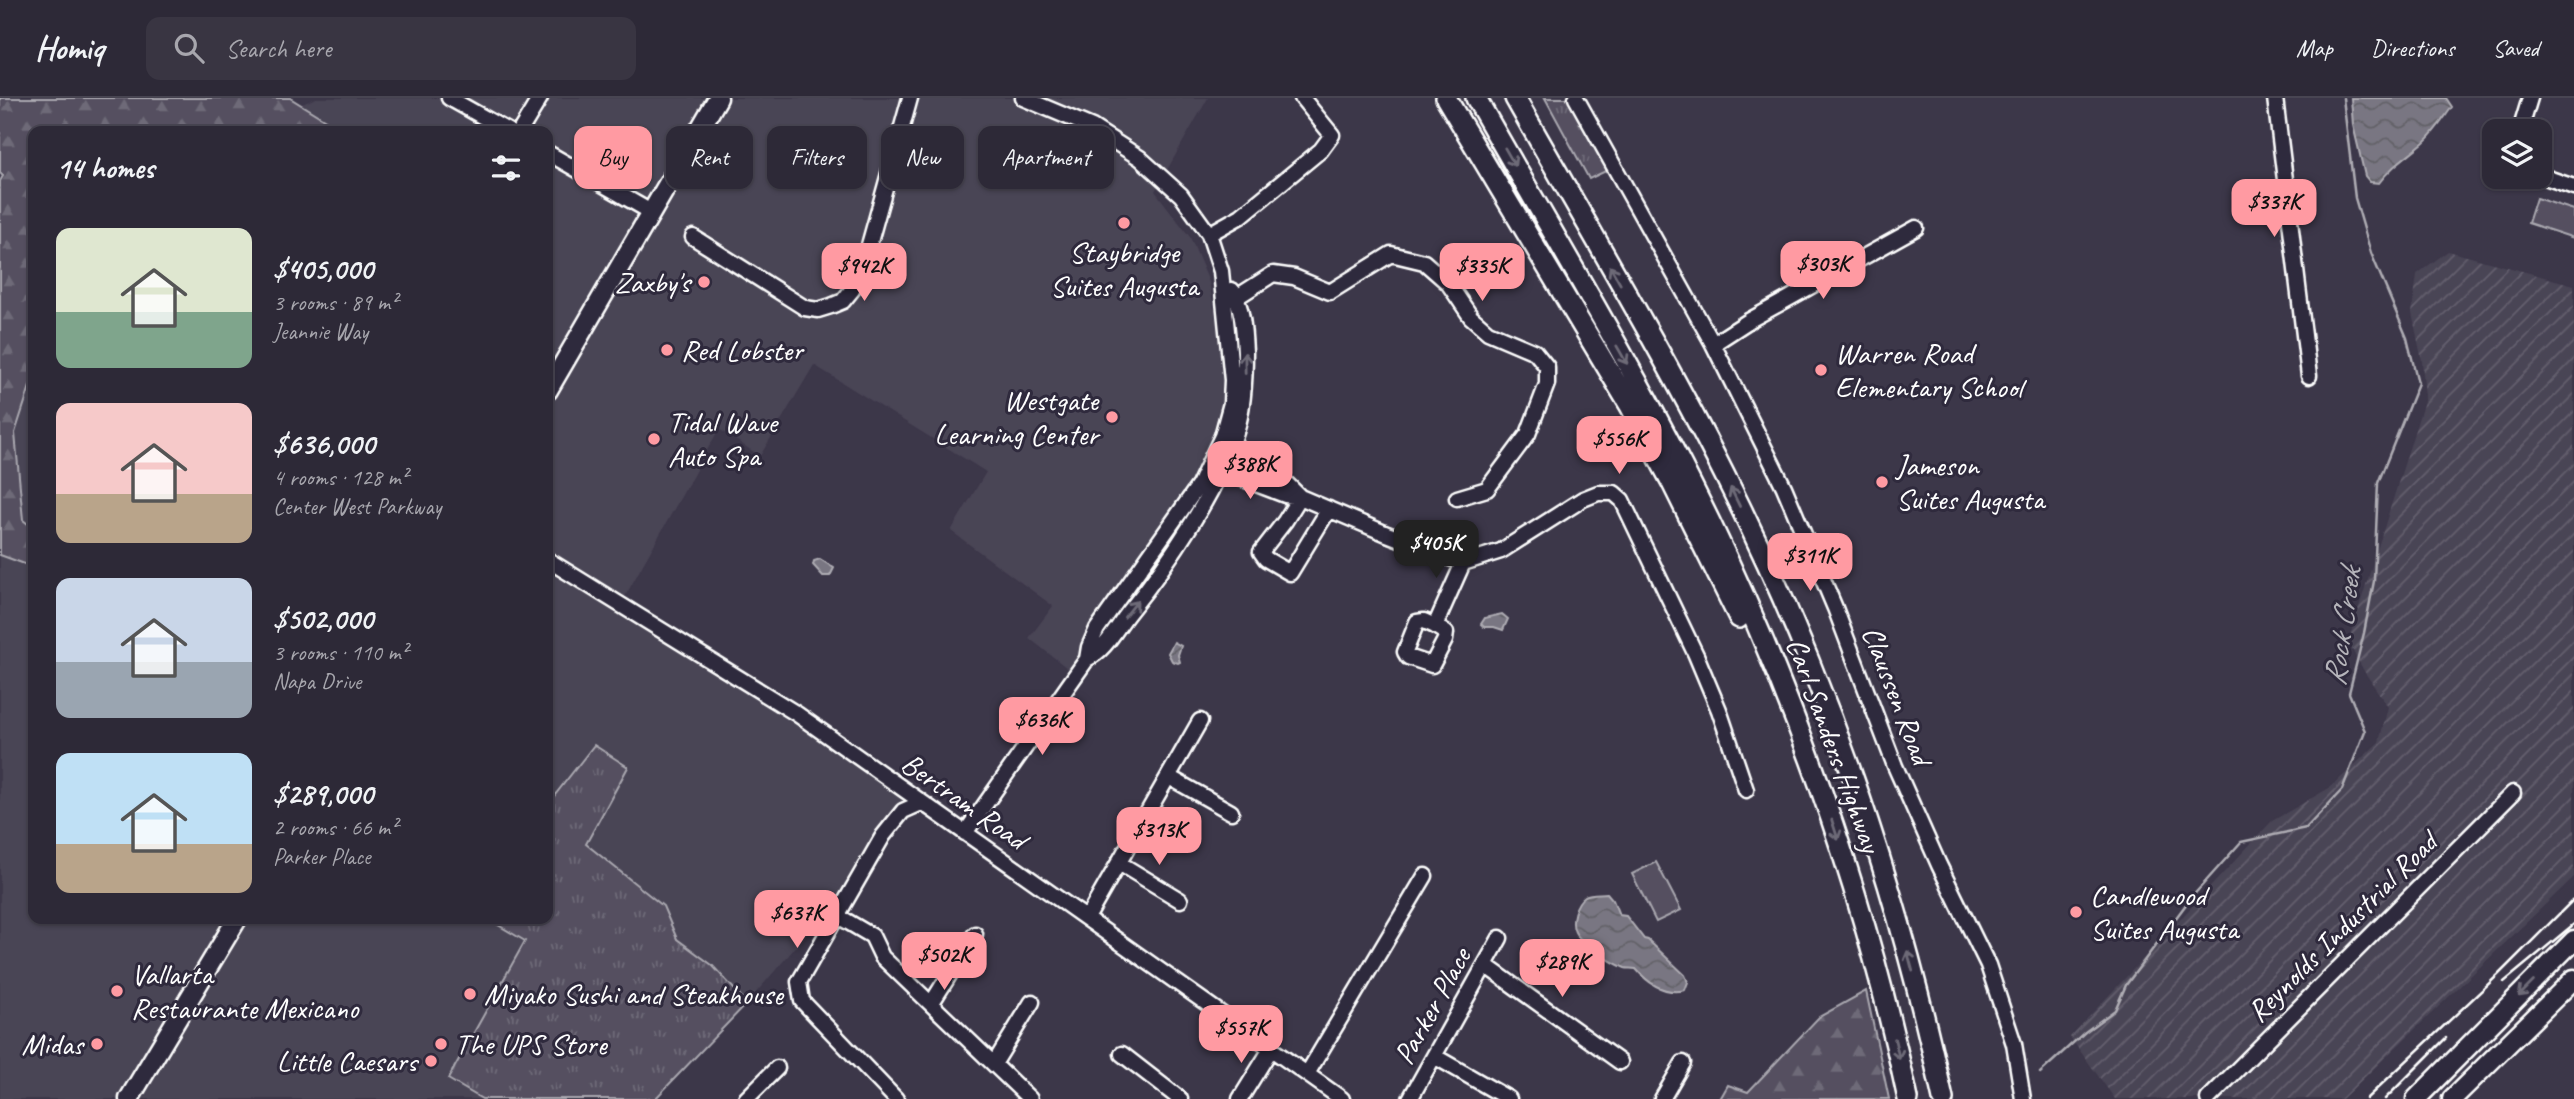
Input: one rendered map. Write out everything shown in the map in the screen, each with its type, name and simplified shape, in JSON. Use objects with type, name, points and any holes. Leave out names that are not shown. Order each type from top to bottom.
[{"type":"highway","points":[[1446,98],[1533,240],[1671,481],[1733,603],[1786,728],[1826,803]]},
{"type":"highway","name":"Carl Sanders Highway","points":[[1476,98],[1638,383],[1700,501],[1756,621],[1826,803],[1873,955],[1908,1099]]},
{"type":"highway","name":"Carl Sanders Highway","points":[[1515,98],[1694,415],[1791,617],[1832,718],[1874,839],[1908,953],[1943,1099]]},
{"type":"main road","points":[[553,381],[718,98]]},
{"type":"main road","points":[[129,1099],[234,924]]},
{"type":"main road","points":[[2416,1099],[2574,940]]},
{"type":"main road","points":[[2452,1099],[2463,1092],[2574,979]]},
{"type":"street","points":[[449,98],[499,126]]},
{"type":"street","points":[[523,126],[540,98]]},
{"type":"street","points":[[693,237],[805,308],[818,310],[843,301],[852,290],[863,265],[910,98]]},
{"type":"street","points":[[1023,98],[1092,127],[1140,158],[1181,195],[1209,234],[1221,271],[1230,349],[1231,403],[1217,464]]},
{"type":"street","points":[[1209,234],[1241,216],[1321,150],[1332,135],[1302,98]]},
{"type":"street","name":"Claussen Road","points":[[1576,98],[1713,344],[1795,511],[1895,766],[1988,965],[2014,1044],[2023,1099]]},
{"type":"street","points":[[2276,98],[2309,376]]},
{"type":"street","points":[[2523,119],[2529,98]]},
{"type":"street","points":[[553,156],[651,212]]},
{"type":"street","points":[[2552,179],[2574,187]]},
{"type":"street","points":[[1713,344],[1750,320],[1916,228]]},
{"type":"street","points":[[1237,297],[1273,274],[1294,277],[1330,292],[1391,254],[1424,262],[1448,283],[1471,317],[1488,332],[1535,352],[1546,367],[1547,384],[1528,434],[1487,489],[1457,498]]},
{"type":"street","points":[[965,833],[1087,659],[1097,629],[1199,485],[1217,464],[1237,431],[1245,377],[1244,333],[1237,297],[1221,271]]},
{"type":"street","points":[[1217,464],[1285,495],[1300,497],[1463,563],[1501,551],[1583,499],[1598,493],[1615,493],[1622,500],[1696,655],[1719,710],[1746,790]]},
{"type":"street","points":[[1300,497],[1261,552],[1266,559],[1290,573],[1329,509]]},
{"type":"street","name":"Bertram Road","points":[[553,563],[761,690],[1342,1099]]},
{"type":"street","points":[[1435,626],[1463,563]]},
{"type":"street","points":[[1087,918],[1200,721]]},
{"type":"street","points":[[1169,777],[1231,812]]},
{"type":"street","name":"Reynolds Industrial Road","points":[[2208,1099],[2513,793]]},
{"type":"street","points":[[896,1099],[802,1000],[799,982],[883,836],[903,811],[921,803]]},
{"type":"street","points":[[1119,863],[1180,900]]},
{"type":"street","points":[[1307,1074],[1426,876]]},
{"type":"street","points":[[838,916],[872,936],[882,957],[1030,1099]]},
{"type":"street","points":[[931,1004],[975,934]]},
{"type":"street","name":"Parker Place","points":[[1410,1099],[1500,938]]},
{"type":"street","points":[[1485,965],[1620,1062]]},
{"type":"street","points":[[995,1064],[1032,1002]]},
{"type":"street","points":[[1240,1099],[1271,1049]]},
{"type":"street","points":[[1122,1054],[1180,1099]]},
{"type":"street","points":[[1434,1056],[1509,1099]]},
{"type":"street","points":[[1662,1099],[1683,1063]]},
{"type":"street","points":[[746,1099],[777,1068]]},
{"type":"shaded area","points":[[316,98],[1208,98],[1155,191],[1190,237],[1209,282],[1226,370],[1214,447],[1192,488],[1071,671],[1029,638],[1053,606],[951,531],[986,472],[814,365],[760,456],[719,429],[623,600],[921,803],[747,1003],[655,1099],[0,1099],[0,372],[28,328],[28,924],[553,924],[553,126],[252,126]]},
{"type":"shaded area","points":[[2448,251],[2574,285],[2574,877],[2342,1099],[2115,1099],[2070,1037],[2272,821],[2331,787],[2379,742],[2388,707],[2348,642],[2425,398],[2422,361],[2412,313],[2417,274]]},
{"type":"green space","points":[[0,98],[290,98],[335,126],[28,126],[28,393],[15,433],[23,520],[28,524],[28,565],[0,555],[0,181],[3,176],[0,173]]},
{"type":"green space","points":[[1545,98],[1569,98],[1608,170],[1589,179]]},
{"type":"green space","points":[[2536,198],[2574,210],[2574,238],[2528,223]]},
{"type":"green space","points":[[594,745],[628,767],[586,844],[663,906],[677,939],[712,965],[747,1003],[655,1099],[482,1099],[448,1079],[525,941],[496,924],[553,924],[553,798]]},
{"type":"green space","points":[[1656,862],[1681,910],[1656,922],[1632,874]]},
{"type":"green space","points":[[1866,991],[1889,1099],[1720,1099],[1728,1085],[1748,1092],[1819,1017]]},
{"type":"water","points":[[2351,98],[2446,98],[2452,107],[2428,138],[2379,183],[2370,182],[2365,176],[2353,125]]},
{"type":"water","points":[[820,559],[834,568],[830,576],[823,576],[813,565],[814,561]]},
{"type":"water","points":[[1502,614],[1508,619],[1503,630],[1484,627],[1481,624],[1485,618]]},
{"type":"water","points":[[1174,642],[1181,646],[1178,663],[1172,661],[1168,653]]},
{"type":"water","points":[[1607,893],[1619,915],[1626,916],[1644,939],[1685,975],[1688,982],[1685,990],[1671,991],[1658,987],[1636,969],[1625,968],[1613,962],[1578,937],[1573,923],[1574,913],[1581,899],[1587,895]]},
{"type":"waterway","name":"Rock Creek","points":[[2040,1073],[2085,1032],[2115,1010],[2126,985],[2190,899],[2241,842],[2306,828],[2342,790],[2365,731],[2349,693],[2374,581],[2378,483],[2418,383],[2407,338],[2371,253],[2355,198],[2343,98]]},
{"type":"railway","points":[[2366,1099],[2498,975],[2574,899]]},
{"type":"railway","points":[[2504,982],[2574,924]]},
{"type":"railway","points":[[2385,1099],[2446,1038]]},
{"type":"place","name":"Staybridge Suites Augusta","points":[[1124,223]]},
{"type":"place","name":"Zaxby's","points":[[704,282]]},
{"type":"place","name":"Red Lobster","points":[[667,350]]},
{"type":"place","name":"Warren Road Elementary School","points":[[1821,370]]},
{"type":"place","name":"Westgate Learning Center","points":[[1112,417]]},
{"type":"place","name":"Tidal Wave Auto Spa","points":[[654,439]]},
{"type":"place","name":"Jameson Suites Augusta","points":[[1882,482]]},
{"type":"place","name":"Candlewood Suites Augusta","points":[[2076,912]]},
{"type":"place","name":"Vallarta Restaurante Mexicano","points":[[117,991]]},
{"type":"place","name":"Miyako Sushi and Steakhouse","points":[[470,994]]},
{"type":"place","name":"Midas","points":[[97,1044]]},
{"type":"place","name":"The UPS Store","points":[[441,1044]]},
{"type":"place","name":"Little Caesars","points":[[431,1061]]}]
